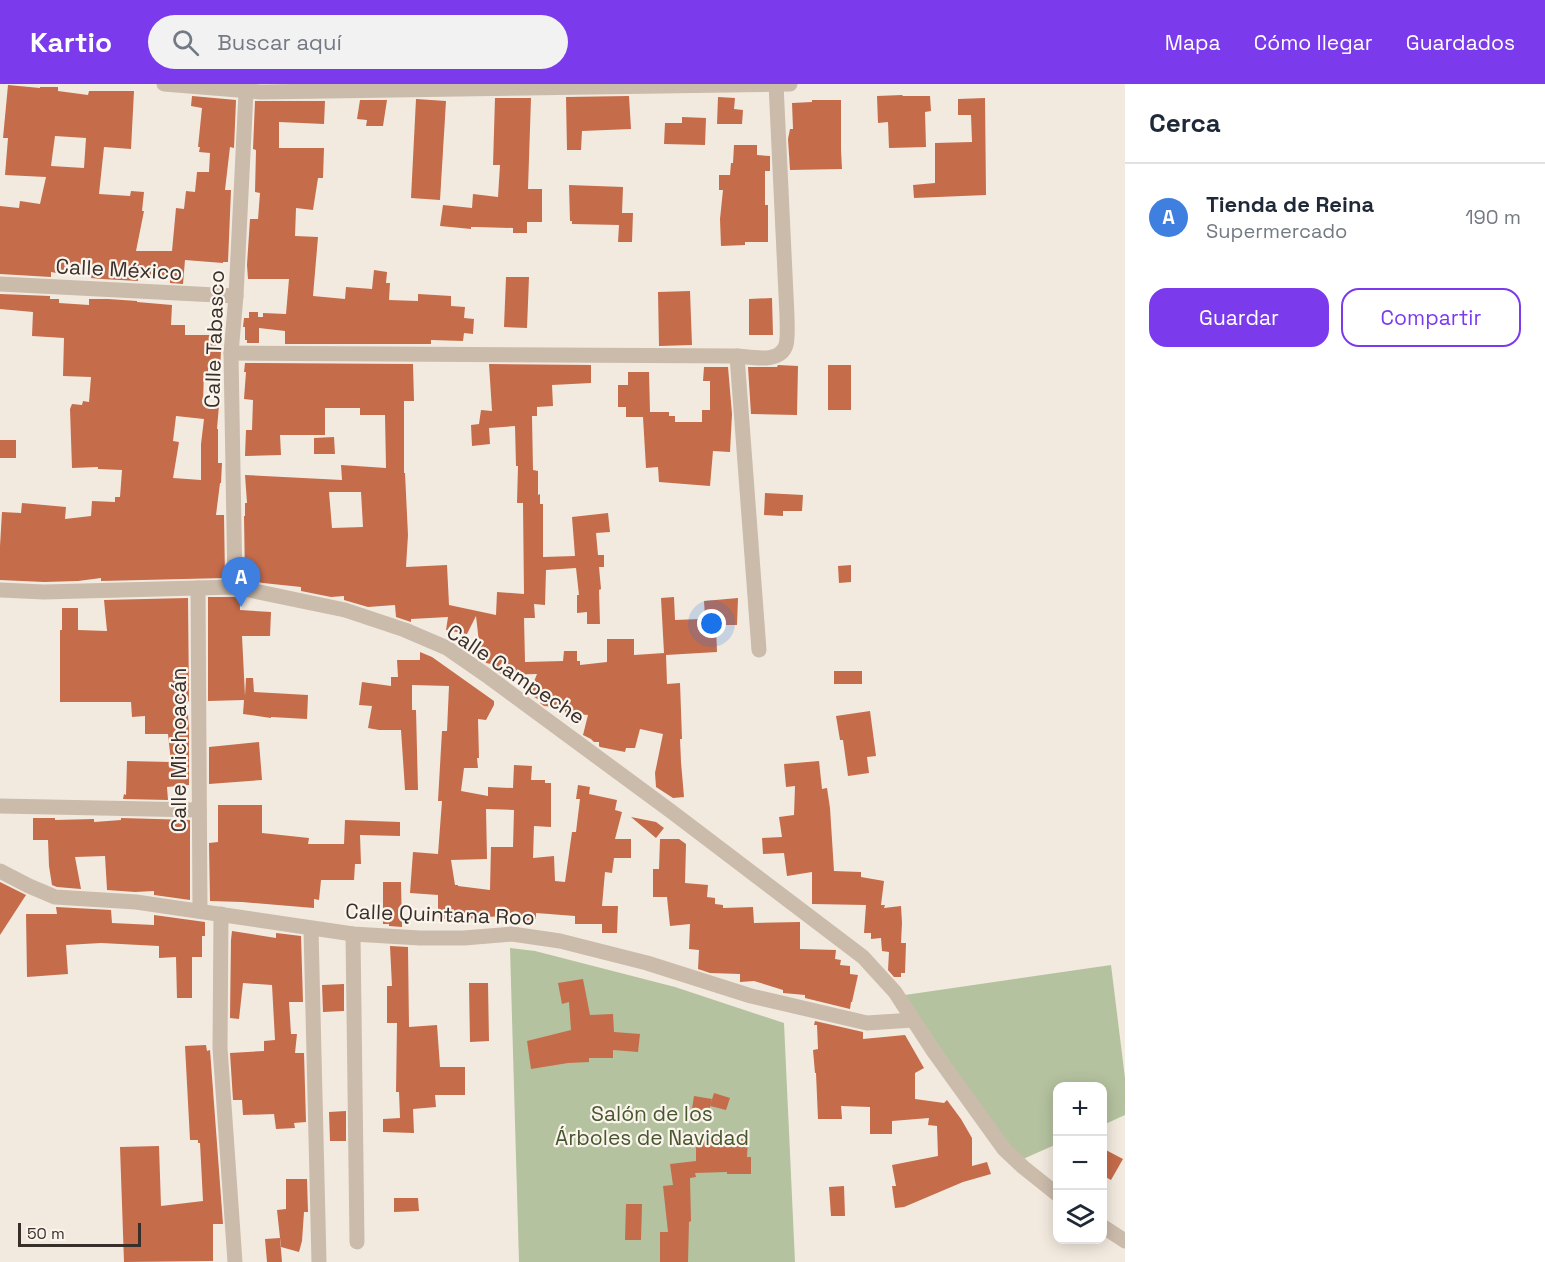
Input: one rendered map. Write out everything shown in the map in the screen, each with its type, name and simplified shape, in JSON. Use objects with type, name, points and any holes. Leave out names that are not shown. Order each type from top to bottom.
[{"type":"street","points":[[164,84],[258,89],[790,84]]},
{"type":"street","points":[[231,353],[766,358],[779,355],[786,345],[787,316],[776,84]]},
{"type":"street","name":"Calle Tabasco","points":[[235,588],[231,353],[258,89]]},
{"type":"street","name":"Calle México","points":[[0,284],[236,296]]},
{"type":"street","points":[[737,356],[759,650]]},
{"type":"street","name":"Calle Michoacán","points":[[198,588],[200,911]]},
{"type":"street","name":"Calle Campeche","points":[[0,590],[44,592],[235,588],[345,610],[405,630],[447,648],[672,812],[863,957],[895,992],[970,1104],[1004,1149],[1053,1191]]},
{"type":"street","points":[[0,806],[199,810]]},
{"type":"street","name":"Calle Quintana Roo","points":[[0,871],[55,897],[136,902],[311,929],[420,938],[464,938],[512,934],[560,941],[647,963],[751,996],[867,1023],[913,1020]]},
{"type":"street","points":[[221,914],[220,1048],[235,1262]]},
{"type":"street","points":[[311,929],[319,1262]]},
{"type":"street","points":[[353,934],[357,1242]]},
{"type":"street","points":[[1107,1229],[1125,1241]]},
{"type":"green space","name":"Salón de los Árboles de Navidad","points":[[510,948],[535,951],[675,987],[784,1023],[795,1262],[519,1262]]},
{"type":"green space","points":[[1111,965],[1125,1078],[1125,1115],[1107,1123],[1107,1082],[1053,1082],[1053,1146],[1023,1159],[989,1122],[905,995]]},
{"type":"building","points":[[8,85],[58,87],[58,91],[88,95],[89,91],[134,91],[131,149],[104,147],[99,194],[130,196],[131,191],[144,192],[142,211],[144,211],[136,251],[172,251],[176,208],[184,209],[186,191],[195,192],[197,172],[209,172],[210,153],[199,152],[200,147],[198,147],[202,108],[191,106],[192,96],[236,100],[234,148],[230,147],[225,190],[231,190],[228,262],[185,260],[183,284],[170,283],[170,277],[139,275],[138,281],[91,278],[92,271],[64,269],[63,274],[51,272],[51,277],[0,274],[0,206],[19,208],[20,201],[40,204],[46,177],[5,175],[8,138],[3,138]],"holes":[[[55,136],[86,138],[84,168],[51,166]]]},
{"type":"building","points":[[629,96],[631,129],[582,131],[581,150],[567,150],[566,97]]},
{"type":"building","points":[[877,96],[930,96],[931,111],[925,112],[926,147],[889,148],[888,122],[878,123]]},
{"type":"building","points":[[718,97],[735,98],[734,109],[743,110],[742,124],[717,124]]},
{"type":"building","points":[[495,98],[531,98],[528,189],[542,189],[542,222],[527,222],[527,233],[513,233],[513,228],[471,227],[471,229],[440,226],[443,205],[472,208],[473,194],[498,197],[500,165],[493,165]]},
{"type":"building","points":[[985,98],[986,195],[914,198],[913,185],[935,183],[935,143],[972,142],[971,115],[958,115],[958,99]]},
{"type":"building","points":[[416,99],[446,101],[440,200],[411,198]]},
{"type":"building","points":[[360,100],[387,100],[383,126],[366,126],[367,120],[357,119]]},
{"type":"building","points":[[812,100],[841,100],[842,169],[790,170],[788,139],[790,129],[793,129],[792,103],[812,102]]},
{"type":"building","points":[[255,101],[325,101],[324,124],[279,122],[279,148],[324,148],[323,178],[318,178],[313,210],[296,208],[295,236],[318,237],[313,296],[345,299],[346,287],[372,289],[374,270],[387,272],[386,283],[390,283],[389,300],[418,301],[418,294],[451,296],[451,306],[465,307],[464,318],[474,319],[473,334],[464,333],[463,341],[431,340],[431,344],[285,344],[285,331],[259,328],[259,343],[247,343],[245,327],[243,327],[244,318],[249,318],[249,312],[258,312],[258,317],[263,317],[263,313],[286,314],[289,279],[248,279],[250,219],[258,219],[260,193],[255,192],[256,150],[253,149]]},
{"type":"building","points":[[682,117],[706,118],[705,145],[664,144],[665,123],[682,123]]},
{"type":"building","points":[[734,145],[757,145],[757,155],[770,156],[770,171],[765,171],[768,242],[745,242],[745,245],[721,246],[720,219],[723,190],[719,190],[719,175],[730,175]]},
{"type":"building","points":[[569,185],[623,187],[622,213],[633,213],[632,242],[618,242],[619,225],[572,224]]},
{"type":"building","points":[[506,277],[529,277],[527,328],[504,327]]},
{"type":"building","points":[[690,291],[692,345],[659,346],[658,292]]},
{"type":"building","points":[[0,294],[50,296],[50,299],[59,299],[59,303],[89,305],[89,299],[108,299],[172,305],[171,325],[185,325],[185,335],[216,335],[216,351],[221,351],[220,369],[208,369],[208,372],[204,372],[203,403],[219,405],[218,463],[222,463],[216,515],[224,515],[225,578],[101,581],[101,578],[44,582],[0,580],[2,512],[21,513],[22,503],[66,507],[65,519],[91,516],[92,501],[115,502],[115,497],[120,497],[122,470],[98,469],[98,467],[72,468],[70,409],[72,404],[82,405],[83,401],[89,402],[91,377],[63,376],[64,338],[32,336],[33,312],[0,309]],"holes":[[[176,416],[204,419],[201,480],[173,478],[179,442],[173,441]]]},
{"type":"building","points":[[772,298],[773,335],[749,335],[749,299]]},
{"type":"building","points":[[245,363],[413,364],[414,401],[404,401],[404,473],[408,535],[406,567],[447,565],[449,605],[496,615],[497,592],[524,594],[523,503],[517,503],[518,466],[516,466],[515,426],[489,428],[490,444],[472,446],[471,425],[479,424],[481,410],[492,411],[489,364],[591,365],[591,383],[552,385],[553,406],[537,407],[537,416],[532,416],[533,470],[538,471],[538,495],[540,494],[540,504],[543,504],[543,557],[575,556],[572,517],[608,513],[610,532],[596,533],[598,555],[604,555],[604,567],[599,567],[600,624],[587,624],[587,612],[577,613],[577,595],[579,595],[576,568],[546,570],[545,605],[534,604],[535,618],[524,618],[525,662],[563,661],[564,651],[577,651],[577,661],[580,661],[580,665],[607,662],[607,639],[634,639],[634,655],[664,653],[661,598],[674,597],[675,620],[700,619],[700,616],[705,616],[704,601],[738,598],[737,625],[716,625],[717,652],[666,655],[667,684],[680,683],[682,739],[680,739],[684,797],[673,798],[656,787],[655,773],[663,734],[640,729],[635,748],[626,748],[625,752],[600,747],[599,742],[594,742],[583,735],[588,715],[565,713],[565,708],[544,706],[540,703],[541,701],[529,694],[537,674],[502,675],[496,670],[496,665],[486,663],[484,651],[480,651],[476,616],[467,634],[446,630],[448,617],[411,619],[411,622],[396,617],[395,605],[368,607],[344,600],[344,596],[331,597],[301,591],[301,587],[245,579],[244,516],[245,503],[247,503],[245,475],[342,480],[341,465],[386,468],[385,415],[360,415],[360,408],[325,408],[325,435],[280,435],[281,455],[245,456],[246,430],[252,430],[253,400],[244,399],[246,372],[244,372]],"holes":[[[329,492],[361,492],[363,527],[332,528]]]},
{"type":"building","points":[[778,365],[798,366],[797,415],[751,414],[748,367],[777,367]]},
{"type":"building","points":[[828,365],[851,365],[851,410],[828,410]]},
{"type":"building","points":[[704,367],[728,367],[732,414],[730,452],[713,451],[710,486],[659,482],[658,467],[646,468],[643,417],[626,417],[626,407],[618,407],[618,385],[628,385],[628,372],[649,372],[650,412],[669,412],[669,416],[675,416],[675,422],[702,422],[702,410],[710,410],[710,381],[703,381]]},
{"type":"building","points":[[334,437],[335,454],[314,454],[314,438]]},
{"type":"building","points":[[0,440],[16,440],[16,458],[0,458]]},
{"type":"building","points":[[765,493],[803,495],[802,511],[783,511],[783,516],[764,515]]},
{"type":"building","points":[[851,565],[851,582],[839,583],[838,566]]},
{"type":"building","points":[[208,597],[240,598],[240,610],[271,612],[270,636],[242,636],[245,696],[246,678],[253,678],[254,692],[308,695],[307,719],[271,718],[243,714],[244,700],[208,701]]},
{"type":"building","points":[[188,598],[189,785],[167,787],[168,800],[123,799],[124,794],[126,795],[127,761],[171,762],[168,734],[145,734],[145,716],[132,717],[131,702],[60,702],[62,608],[78,608],[78,630],[107,631],[104,600]]},
{"type":"building","points":[[420,652],[432,657],[494,701],[486,720],[478,719],[478,768],[464,768],[461,791],[488,796],[488,787],[513,788],[514,765],[532,766],[531,780],[545,780],[545,783],[551,783],[551,827],[534,826],[533,858],[554,856],[555,881],[565,882],[572,832],[576,832],[580,799],[576,799],[578,785],[590,787],[589,794],[617,800],[615,810],[622,812],[615,839],[631,839],[631,858],[614,858],[612,873],[605,872],[602,906],[618,906],[617,933],[602,933],[602,924],[575,924],[575,916],[536,913],[536,919],[523,921],[522,915],[487,917],[487,920],[456,917],[455,919],[438,919],[438,895],[410,893],[413,852],[438,854],[442,801],[438,801],[442,731],[447,731],[449,686],[412,685],[412,710],[416,710],[418,790],[405,790],[401,730],[368,728],[372,706],[359,705],[362,682],[391,686],[391,677],[398,677],[397,660],[420,660]],"holes":[[[486,809],[514,810],[513,847],[491,847],[490,890],[455,885],[451,860],[487,859]]]},
{"type":"building","points":[[834,671],[862,671],[862,684],[834,684]]},
{"type":"building","points":[[870,711],[876,756],[867,757],[869,773],[848,776],[843,740],[840,740],[836,716]]},
{"type":"building","points":[[259,742],[262,780],[209,784],[209,747]]},
{"type":"building","points":[[819,761],[822,789],[827,788],[830,808],[834,871],[861,872],[861,877],[884,881],[881,905],[885,905],[884,908],[901,906],[901,943],[906,943],[905,973],[901,973],[901,977],[894,977],[888,970],[889,952],[882,951],[881,938],[871,939],[871,933],[864,933],[866,905],[812,904],[812,872],[787,876],[784,853],[763,854],[762,838],[782,837],[779,817],[794,815],[795,786],[786,787],[784,764]]},
{"type":"building","points":[[218,805],[262,805],[262,833],[309,838],[308,844],[344,844],[345,820],[400,822],[400,836],[360,835],[361,864],[355,864],[354,880],[321,880],[319,900],[314,899],[314,908],[210,901],[209,843],[218,842]]},
{"type":"building","points":[[631,817],[656,822],[664,828],[656,838]]},
{"type":"building","points":[[33,818],[94,819],[94,822],[121,820],[121,818],[190,820],[190,900],[154,895],[154,891],[107,890],[105,856],[75,857],[81,889],[52,885],[48,840],[33,840]]},
{"type":"building","points":[[660,839],[679,839],[686,844],[685,883],[708,885],[707,897],[715,898],[715,904],[723,905],[723,908],[753,907],[754,923],[800,922],[800,949],[836,950],[835,959],[841,960],[840,965],[850,966],[850,974],[858,975],[850,1009],[805,998],[805,995],[783,993],[783,990],[754,981],[740,982],[740,974],[710,973],[698,969],[699,950],[689,949],[690,924],[670,926],[667,897],[653,897],[653,869],[659,869]]},
{"type":"building","points":[[0,882],[26,895],[0,935]]},
{"type":"building","points":[[383,882],[401,882],[402,927],[383,924]]},
{"type":"building","points":[[56,907],[111,910],[112,923],[154,925],[154,915],[205,922],[202,957],[192,957],[192,998],[177,998],[176,957],[159,958],[159,946],[101,943],[66,945],[68,974],[27,977],[26,914],[57,914]]},
{"type":"building","points":[[232,931],[276,938],[276,933],[301,936],[303,1002],[289,1002],[291,1034],[297,1034],[295,1053],[304,1053],[306,1122],[294,1123],[295,1128],[276,1129],[274,1114],[243,1115],[242,1100],[233,1100],[230,1053],[264,1051],[264,1041],[275,1040],[272,985],[243,983],[239,1019],[230,1018]]},
{"type":"building","points":[[390,946],[408,947],[409,1027],[437,1025],[440,1067],[465,1067],[465,1095],[435,1095],[436,1107],[413,1109],[414,1133],[383,1132],[383,1119],[400,1118],[399,1092],[396,1092],[397,1023],[387,1023],[387,986],[392,986]]},
{"type":"building","points":[[583,979],[590,1015],[613,1014],[614,1032],[640,1034],[638,1052],[613,1050],[613,1058],[589,1058],[589,1062],[531,1069],[527,1041],[571,1030],[569,1002],[562,1004],[558,983]]},
{"type":"building","points":[[469,983],[488,983],[489,1041],[470,1042]]},
{"type":"building","points":[[344,984],[344,1011],[323,1012],[322,985]]},
{"type":"building","points":[[815,1021],[863,1032],[863,1039],[905,1035],[924,1068],[915,1073],[915,1099],[944,1103],[947,1100],[972,1138],[972,1166],[987,1162],[991,1174],[963,1182],[904,1207],[895,1208],[892,1186],[896,1186],[892,1165],[938,1156],[937,1126],[928,1125],[929,1118],[892,1121],[892,1134],[870,1134],[870,1107],[841,1106],[842,1119],[818,1119],[813,1050],[818,1049]]},
{"type":"building","points":[[206,1045],[207,1051],[210,1050],[223,1224],[213,1224],[213,1261],[124,1262],[120,1147],[159,1146],[161,1206],[203,1201],[200,1143],[198,1140],[190,1140],[185,1046]]},
{"type":"building","points":[[714,1093],[730,1098],[726,1110],[710,1106]]},
{"type":"building","points":[[694,1096],[712,1099],[709,1111],[692,1109]]},
{"type":"building","points":[[346,1111],[346,1141],[330,1141],[329,1112]]},
{"type":"building","points":[[748,1139],[747,1157],[751,1157],[751,1174],[695,1173],[696,1177],[690,1178],[691,1221],[689,1222],[688,1262],[660,1262],[660,1232],[668,1232],[663,1186],[673,1185],[670,1164],[696,1161],[696,1141]]},
{"type":"building","points":[[1107,1151],[1123,1159],[1111,1180],[1107,1178]]},
{"type":"building","points":[[286,1179],[307,1179],[308,1212],[304,1212],[299,1252],[281,1247],[277,1210],[286,1209]]},
{"type":"building","points":[[844,1186],[845,1216],[831,1216],[829,1187]]},
{"type":"building","points":[[394,1198],[418,1198],[419,1211],[394,1212]]},
{"type":"building","points":[[626,1204],[642,1204],[641,1240],[625,1240]]},
{"type":"building","points":[[280,1238],[282,1262],[267,1262],[265,1239]]},
{"type":"place","name":"Tienda de Reina","points":[[241,607]]}]
